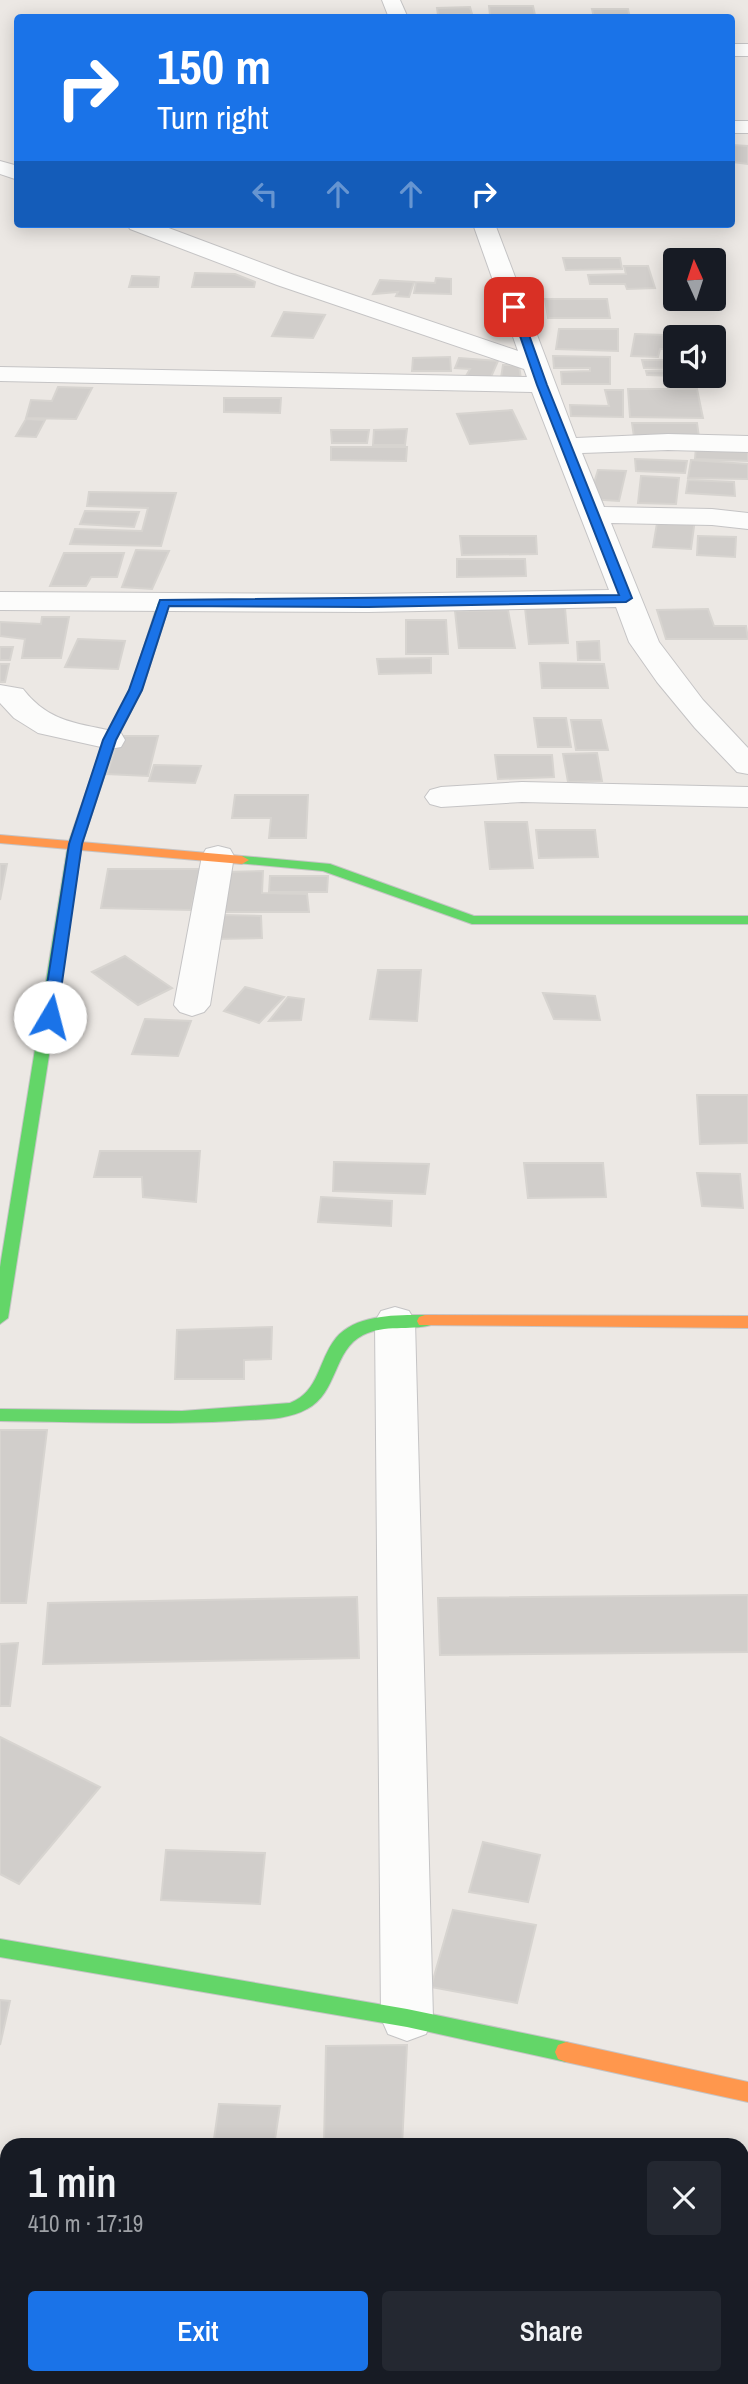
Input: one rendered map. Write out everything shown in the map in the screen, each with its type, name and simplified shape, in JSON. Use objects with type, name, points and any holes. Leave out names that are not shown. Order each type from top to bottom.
[{"type":"street","points":[[148,228],[412,325],[538,375]]},
{"type":"street","points":[[485,228],[538,375],[644,642],[670,680],[711,730],[748,765]]},
{"type":"street","points":[[0,374],[538,375]]},
{"type":"street","points":[[566,446],[647,442],[748,444]]},
{"type":"street","points":[[592,515],[712,517],[748,521]]},
{"type":"street","points":[[0,601],[368,603],[626,598]]},
{"type":"street","points":[[0,1318],[75,844],[110,740],[136,690],[164,603]]},
{"type":"street","points":[[0,694],[12,695],[25,712],[49,726],[110,740]]},
{"type":"street","points":[[441,797],[522,792],[748,797]]},
{"type":"street","points":[[0,839],[325,867],[351,873],[449,914],[472,920],[748,920]]},
{"type":"street","points":[[192,1005],[218,856]]},
{"type":"street","points":[[395,1321],[407,2018]]},
{"type":"street","points":[[0,1415],[214,1416],[270,1412],[300,1406],[318,1393],[345,1338],[365,1328],[395,1321],[748,1322]]},
{"type":"street","points":[[0,1948],[407,2018],[748,2092]]},
{"type":"building","points":[[489,6],[533,6],[535,14],[490,14]]},
{"type":"building","points":[[470,7],[472,14],[438,14],[437,8]]},
{"type":"building","points":[[592,9],[628,9],[629,14],[593,14]]},
{"type":"building","points":[[735,145],[748,146],[748,164],[735,162]]},
{"type":"building","points":[[563,258],[620,258],[622,269],[566,270]]},
{"type":"building","points":[[624,266],[648,266],[655,288],[627,289],[625,284],[590,284],[588,275],[626,274]]},
{"type":"building","points":[[195,273],[235,274],[255,282],[254,287],[192,287]]},
{"type":"building","points":[[132,276],[159,277],[158,287],[129,287]]},
{"type":"building","points":[[436,278],[451,279],[451,294],[414,293],[416,282],[435,283]]},
{"type":"building","points":[[380,280],[414,282],[409,297],[396,296],[398,292],[373,294]]},
{"type":"building","points":[[545,299],[607,299],[610,318],[548,318]]},
{"type":"building","points":[[284,312],[325,315],[313,338],[272,336]]},
{"type":"building","points":[[559,329],[618,329],[618,351],[556,349]]},
{"type":"building","points":[[635,334],[663,335],[663,349],[660,349],[658,357],[631,356]]},
{"type":"building","points":[[553,356],[610,357],[610,384],[562,384],[561,372],[590,371],[590,368],[554,368]]},
{"type":"building","points":[[450,357],[451,371],[412,371],[413,358]]},
{"type":"building","points":[[459,358],[498,361],[491,377],[466,376],[470,369],[455,368]]},
{"type":"building","points":[[642,360],[663,360],[663,369],[644,368]]},
{"type":"building","points":[[503,365],[519,365],[521,379],[501,378]]},
{"type":"building","points":[[646,371],[663,371],[663,376],[647,375]]},
{"type":"building","points":[[58,387],[92,388],[76,419],[26,418],[31,400],[52,401]]},
{"type":"building","points":[[628,389],[697,389],[703,418],[630,417]]},
{"type":"building","points":[[605,390],[623,390],[623,417],[571,416],[570,405],[609,406]]},
{"type":"building","points":[[224,398],[281,398],[280,413],[224,412]]},
{"type":"building","points":[[512,410],[526,439],[470,444],[457,414]]},
{"type":"building","points":[[26,419],[45,420],[36,437],[16,436]]},
{"type":"building","points":[[632,423],[697,423],[699,437],[634,437]]},
{"type":"building","points":[[407,429],[405,445],[373,445],[374,430]]},
{"type":"building","points":[[331,430],[369,430],[367,443],[332,443]]},
{"type":"building","points":[[696,446],[748,448],[748,461],[695,459]]},
{"type":"building","points":[[331,447],[407,447],[406,461],[331,460]]},
{"type":"building","points":[[635,459],[687,461],[685,473],[636,471]]},
{"type":"building","points":[[691,460],[748,464],[748,479],[688,478]]},
{"type":"building","points":[[598,470],[626,471],[619,501],[589,499]]},
{"type":"building","points":[[641,476],[679,478],[676,504],[638,503]]},
{"type":"building","points":[[688,480],[734,482],[735,496],[686,493]]},
{"type":"building","points":[[89,492],[176,493],[161,546],[70,544],[75,529],[142,531],[148,508],[87,506]]},
{"type":"building","points":[[85,511],[139,512],[134,527],[80,524]]},
{"type":"building","points":[[658,517],[695,519],[691,549],[653,547]]},
{"type":"building","points":[[460,536],[536,536],[537,554],[462,555]]},
{"type":"building","points":[[698,536],[736,537],[735,557],[697,555]]},
{"type":"building","points":[[136,550],[169,551],[152,589],[122,587]]},
{"type":"building","points":[[64,553],[124,553],[117,577],[91,577],[86,586],[50,586]]},
{"type":"building","points":[[457,559],[525,559],[526,576],[457,577]]},
{"type":"building","points":[[525,608],[565,608],[568,643],[529,644]]},
{"type":"building","points":[[708,609],[714,626],[746,626],[748,639],[666,639],[657,610]]},
{"type":"building","points":[[508,610],[515,648],[459,648],[455,611]]},
{"type":"building","points":[[42,617],[69,617],[61,658],[22,658],[25,639],[0,636],[0,622],[41,624]]},
{"type":"building","points":[[406,620],[446,620],[448,654],[406,654]]},
{"type":"building","points":[[78,639],[125,641],[118,669],[65,667]]},
{"type":"building","points":[[599,641],[600,660],[578,660],[577,642]]},
{"type":"building","points":[[0,647],[13,647],[10,660],[0,660]]},
{"type":"building","points":[[431,658],[431,673],[379,674],[377,659]]},
{"type":"building","points":[[540,663],[604,664],[608,688],[542,688]]},
{"type":"building","points":[[0,664],[9,664],[5,682],[0,682]]},
{"type":"building","points":[[534,718],[566,718],[571,747],[538,747]]},
{"type":"building","points":[[571,720],[601,720],[608,750],[576,750]]},
{"type":"building","points":[[119,736],[158,736],[148,776],[107,774]]},
{"type":"building","points":[[597,753],[602,781],[568,782],[563,754]]},
{"type":"building","points":[[495,755],[552,755],[554,777],[498,779]]},
{"type":"building","points":[[154,765],[201,766],[195,783],[149,781]]},
{"type":"building","points":[[235,795],[308,795],[306,838],[269,838],[271,818],[232,818]]},
{"type":"building","points":[[485,822],[527,822],[533,868],[490,869]]},
{"type":"building","points":[[536,830],[595,830],[598,857],[539,858]]},
{"type":"building","points":[[0,864],[7,864],[0,900]]},
{"type":"building","points":[[108,869],[200,869],[191,910],[101,908]]},
{"type":"building","points":[[263,871],[262,893],[307,894],[309,912],[221,912],[224,872]]},
{"type":"building","points":[[270,876],[328,876],[327,892],[269,892]]},
{"type":"building","points":[[222,915],[261,916],[262,938],[215,939]]},
{"type":"building","points":[[125,956],[172,988],[138,1005],[92,972]]},
{"type":"building","points":[[378,970],[421,970],[417,1021],[370,1019]]},
{"type":"building","points":[[245,987],[284,997],[259,1023],[224,1011]]},
{"type":"building","points":[[543,993],[595,996],[600,1020],[554,1019]]},
{"type":"building","points":[[288,997],[304,999],[301,1020],[269,1021]]},
{"type":"building","points":[[145,1019],[191,1021],[178,1056],[132,1054]]},
{"type":"building","points":[[697,1095],[748,1095],[748,1143],[700,1144]]},
{"type":"building","points":[[100,1151],[200,1151],[196,1202],[143,1197],[142,1177],[94,1177]]},
{"type":"building","points":[[334,1162],[429,1164],[425,1194],[333,1191]]},
{"type":"building","points":[[524,1163],[603,1163],[606,1197],[528,1198]]},
{"type":"building","points":[[697,1173],[740,1174],[743,1208],[702,1206]]},
{"type":"building","points":[[321,1197],[392,1201],[391,1226],[318,1222]]},
{"type":"building","points":[[272,1327],[271,1359],[244,1360],[244,1379],[175,1379],[177,1330]]},
{"type":"building","points":[[0,1430],[47,1430],[26,1603],[0,1603]]},
{"type":"building","points":[[748,1595],[748,1652],[440,1655],[438,1598]]},
{"type":"building","points":[[357,1597],[359,1658],[43,1664],[48,1603]]},
{"type":"building","points":[[18,1643],[10,1706],[0,1706],[0,1644]]},
{"type":"building","points":[[0,1737],[100,1787],[19,1884],[0,1874]]},
{"type":"building","points":[[483,1842],[540,1855],[528,1902],[469,1892]]},
{"type":"building","points":[[166,1850],[265,1853],[260,1904],[161,1900]]},
{"type":"building","points":[[453,1910],[536,1925],[517,2003],[431,1987]]},
{"type":"building","points":[[0,2000],[10,2001],[0,2045]]},
{"type":"building","points":[[407,2045],[402,2138],[324,2138],[326,2046]]},
{"type":"building","points":[[219,2104],[280,2106],[275,2138],[214,2138]]},
{"type":"traffic: fast","points":[[0,1318],[75,844],[110,740],[136,690],[164,603]]},
{"type":"traffic: fast","points":[[242,860],[325,867],[472,920],[748,920]]},
{"type":"traffic: fast","points":[[0,1415],[182,1417],[286,1410],[300,1406],[318,1391],[336,1352],[347,1337],[374,1325],[425,1321]]},
{"type":"traffic: fast","points":[[0,1948],[407,2018],[566,2052]]},
{"type":"traffic: slow","points":[[0,839],[242,860]]},
{"type":"traffic: slow","points":[[425,1321],[748,1322]]},
{"type":"traffic: slow","points":[[566,2052],[748,2092]]},
{"type":"route","points":[[50,1017],[75,844],[110,740],[136,690],[164,603],[368,603],[626,598],[598,532],[514,307]]}]
